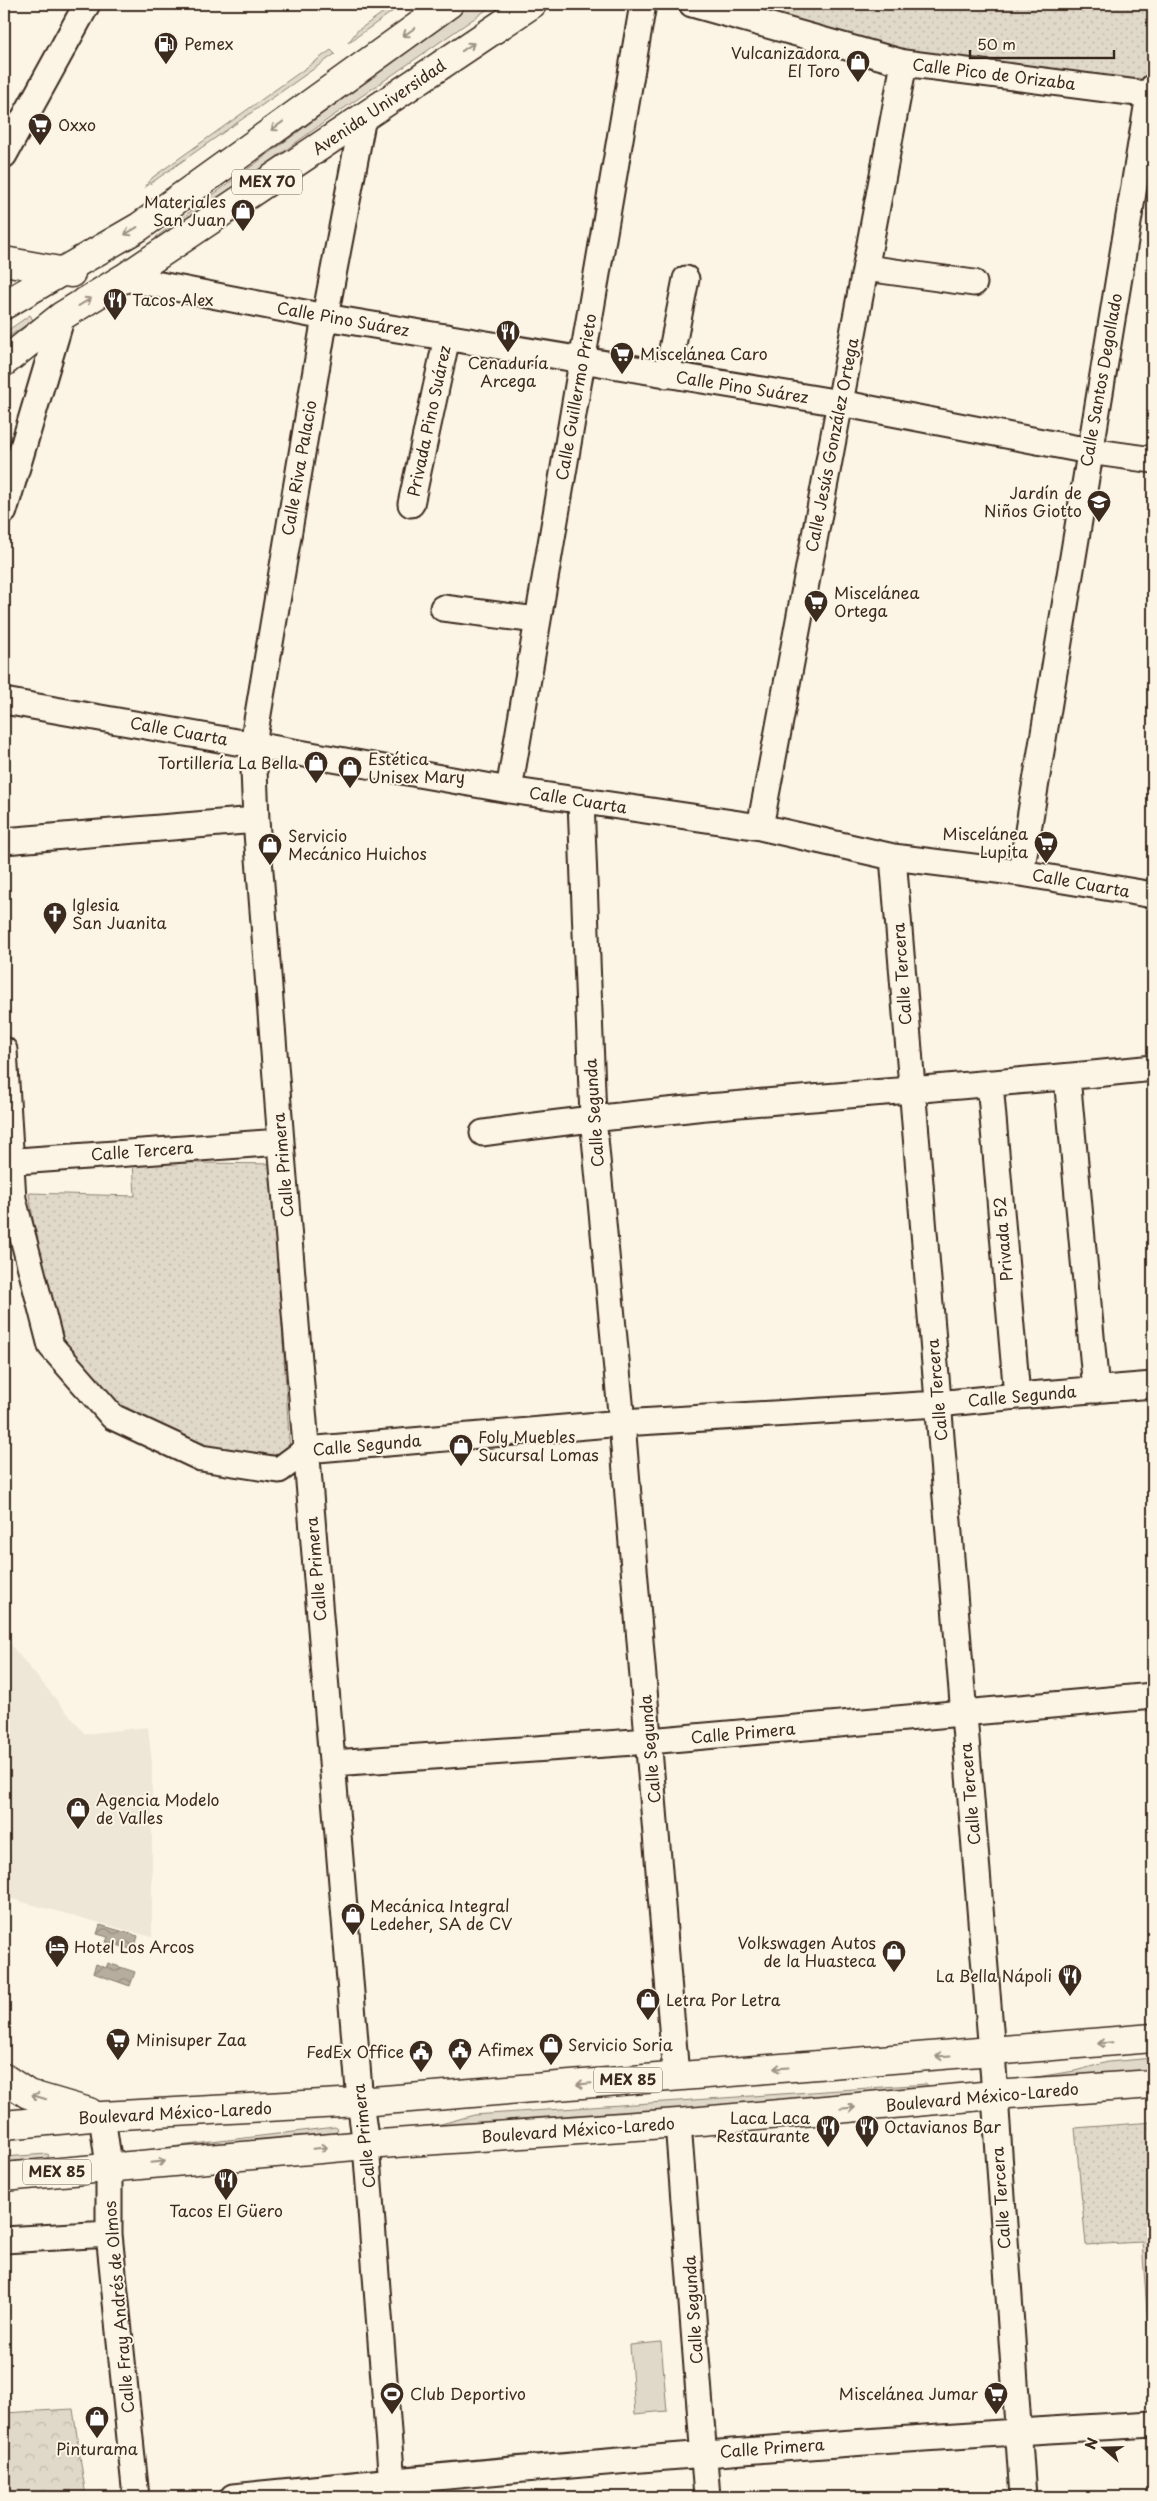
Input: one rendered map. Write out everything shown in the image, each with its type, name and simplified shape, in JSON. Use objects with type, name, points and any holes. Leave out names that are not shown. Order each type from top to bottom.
[{"type":"main road","name":"MEX 70","points":[[4,305],[139,227],[449,4]]},
{"type":"main road","name":"Avenida Universidad","points":[[4,362],[62,316],[124,278],[532,4]]},
{"type":"main road","points":[[4,261],[63,272],[124,278]]},
{"type":"main road","name":"Boulevard México-Laredo","points":[[4,2125],[102,2116],[360,2102],[992,2053],[1153,2038]]},
{"type":"main road","points":[[4,2078],[28,2094],[102,2116]]},
{"type":"main road","name":"Boulevard México-Laredo","points":[[4,2177],[109,2166],[366,2145],[678,2124],[994,2095],[1153,2084]]},
{"type":"street","points":[[4,155],[87,4]]},
{"type":"street","name":"Calle Guillermo Prieto","points":[[509,790],[643,4]]},
{"type":"street","name":"Calle Pico de Orizaba","points":[[692,4],[904,63],[1152,92]]},
{"type":"street","name":"Calle Jesús González Ortega","points":[[760,827],[904,63]]},
{"type":"street","name":"Calle Santos Degollado","points":[[1021,873],[1089,450],[1152,92]]},
{"type":"street","name":"Calle Riva Palacio","points":[[256,820],[253,744],[325,316],[363,118]]},
{"type":"street","points":[[866,268],[974,283]]},
{"type":"street","name":"Calle Pino Suárez","points":[[124,278],[325,316],[582,361],[840,403],[1089,450],[1153,460]]},
{"type":"street","points":[[668,375],[686,279]]},
{"type":"street","points":[[4,511],[62,316]]},
{"type":"street","name":"Privada Pino Suárez","points":[[411,504],[447,337]]},
{"type":"street","points":[[443,608],[537,620]]},
{"type":"street","name":"Calle Cuarta","points":[[4,700],[509,790],[760,827],[893,857],[1021,873],[1153,895]]},
{"type":"street","name":"Calle Segunda","points":[[581,801],[593,1117],[622,1423],[676,2076]]},
{"type":"street","points":[[4,840],[256,820]]},
{"type":"street","name":"Calle Primera","points":[[256,820],[360,2102],[366,2145],[392,2489]]},
{"type":"street","name":"Calle Tercera","points":[[893,857],[992,2053],[1023,2497]]},
{"type":"street","name":"Calle Segunda","points":[[4,1050],[8,1161],[13,1199],[51,1346],[113,1417],[201,1458],[280,1470],[306,1450],[622,1423],[938,1404],[1153,1386]]},
{"type":"street","points":[[483,1133],[593,1117],[1067,1078],[1153,1068]]},
{"type":"street","points":[[1067,1078],[1096,1390]]},
{"type":"street","name":"Privada 52","points":[[990,1083],[1017,1396]]},
{"type":"street","name":"Calle Tercera","points":[[8,1161],[281,1142]]},
{"type":"street","name":"Calle Primera","points":[[333,1762],[649,1742],[1153,1696]]},
{"type":"street","name":"Calle Fray Andrés de Olmos","points":[[102,2116],[109,2166],[109,2234],[136,2497]]},
{"type":"street","name":"Calle Segunda","points":[[678,2124],[706,2497]]},
{"type":"street","points":[[4,2240],[109,2234]]},
{"type":"street","name":"Calle Primera","points":[[233,2497],[392,2489],[704,2453],[1153,2424]]},
{"type":"shaded area","name":"Agencia Modelo de Valles","points":[[4,1637],[85,1734],[148,1727],[152,1764],[152,1937],[4,1897]]},
{"type":"green space","points":[[395,4],[403,4],[348,43],[357,31]]},
{"type":"green space","points":[[471,4],[495,4],[330,118],[160,241],[157,241],[156,237]]},
{"type":"green space","points":[[748,4],[1153,4],[1153,64],[1145,80],[893,53]]},
{"type":"green space","points":[[331,50],[335,54],[144,188],[153,177]]},
{"type":"green space","points":[[30,315],[33,320],[4,340],[4,333]]},
{"type":"green space","points":[[133,1162],[272,1164],[290,1453],[257,1457],[192,1444],[138,1417],[96,1387],[59,1339],[43,1285],[29,1193],[135,1196]]},
{"type":"green space","points":[[1153,2058],[1153,2072],[1017,2080],[1075,2071],[1108,2062]]},
{"type":"green space","points":[[927,2084],[928,2089],[385,2135],[387,2131],[441,2124],[474,2115]]},
{"type":"green space","points":[[1153,2122],[1153,2395],[1142,2242],[1086,2245],[1075,2128]]},
{"type":"green space","points":[[335,2127],[338,2129],[336,2133],[148,2153],[146,2150]]},
{"type":"green space","points":[[49,2155],[47,2159],[4,2162],[4,2157]]},
{"type":"green space","points":[[661,2342],[667,2411],[635,2414],[630,2345]]},
{"type":"green space","points":[[73,2409],[86,2497],[4,2497],[4,2413]]},
{"type":"water","points":[[100,1925],[138,1936],[134,1950],[106,1942],[108,1937],[97,1934]]},
{"type":"water","points":[[108,1963],[135,1972],[130,1986],[93,1973],[96,1964],[106,1968]]},
{"type":"place","name":"Pemex","points":[[166,65]]},
{"type":"place","name":"Vulcanizadora El Toro","points":[[858,83]]},
{"type":"place","name":"Oxxo","points":[[40,146]]},
{"type":"place","name":"Materiales San Juan","points":[[243,232]]},
{"type":"place","name":"Tacos Alex","points":[[115,321]]},
{"type":"place","name":"Cenaduría Arcega","points":[[508,353]]},
{"type":"place","name":"Miscelánea Caro","points":[[622,375]]},
{"type":"place","name":"Jardín de Niños Giotto","points":[[1099,523]]},
{"type":"place","name":"Miscelánea Ortega","points":[[816,623]]},
{"type":"place","name":"Tortillería La Bella","points":[[316,784]]},
{"type":"place","name":"Estética Unisex Mary","points":[[350,789]]},
{"type":"place","name":"Miscelánea Lupita","points":[[1046,864]]},
{"type":"place","name":"Servicio Mecánico Huichos","points":[[270,866]]},
{"type":"place","name":"Iglesia San Juanita","points":[[55,935]]},
{"type":"place","name":"Foly Muebles Sucursal Lomas","points":[[461,1467]]},
{"type":"place","name":"Agencia Modelo de Valles","points":[[78,1830]]},
{"type":"place","name":"Mecánica Integral Ledeher, SA de CV","points":[[353,1936]]},
{"type":"place","name":"Hotel Los Arcos","points":[[57,1968]]},
{"type":"place","name":"Volkswagen Autos de la Huasteca","points":[[894,1973]]},
{"type":"place","name":"La Bella Nápoli","points":[[1070,1997]]},
{"type":"place","name":"Letra Por Letra","points":[[648,2021]]},
{"type":"place","name":"Minisuper Zaa","points":[[118,2061]]},
{"type":"place","name":"Servicio Soria","points":[[551,2066]]},
{"type":"place","name":"Afimex","points":[[460,2071]]},
{"type":"place","name":"FedEx Office","points":[[421,2073]]},
{"type":"place","name":"Laca Laca Restaurante","points":[[828,2148]]},
{"type":"place","name":"Octavianos Bar","points":[[867,2148]]},
{"type":"place","name":"Tacos El Güero","points":[[226,2201]]},
{"type":"place","name":"Club Deportivo","points":[[392,2415]]},
{"type":"place","name":"Miscelánea Jumar","points":[[996,2415]]},
{"type":"place","name":"Pinturama","points":[[97,2439]]}]
